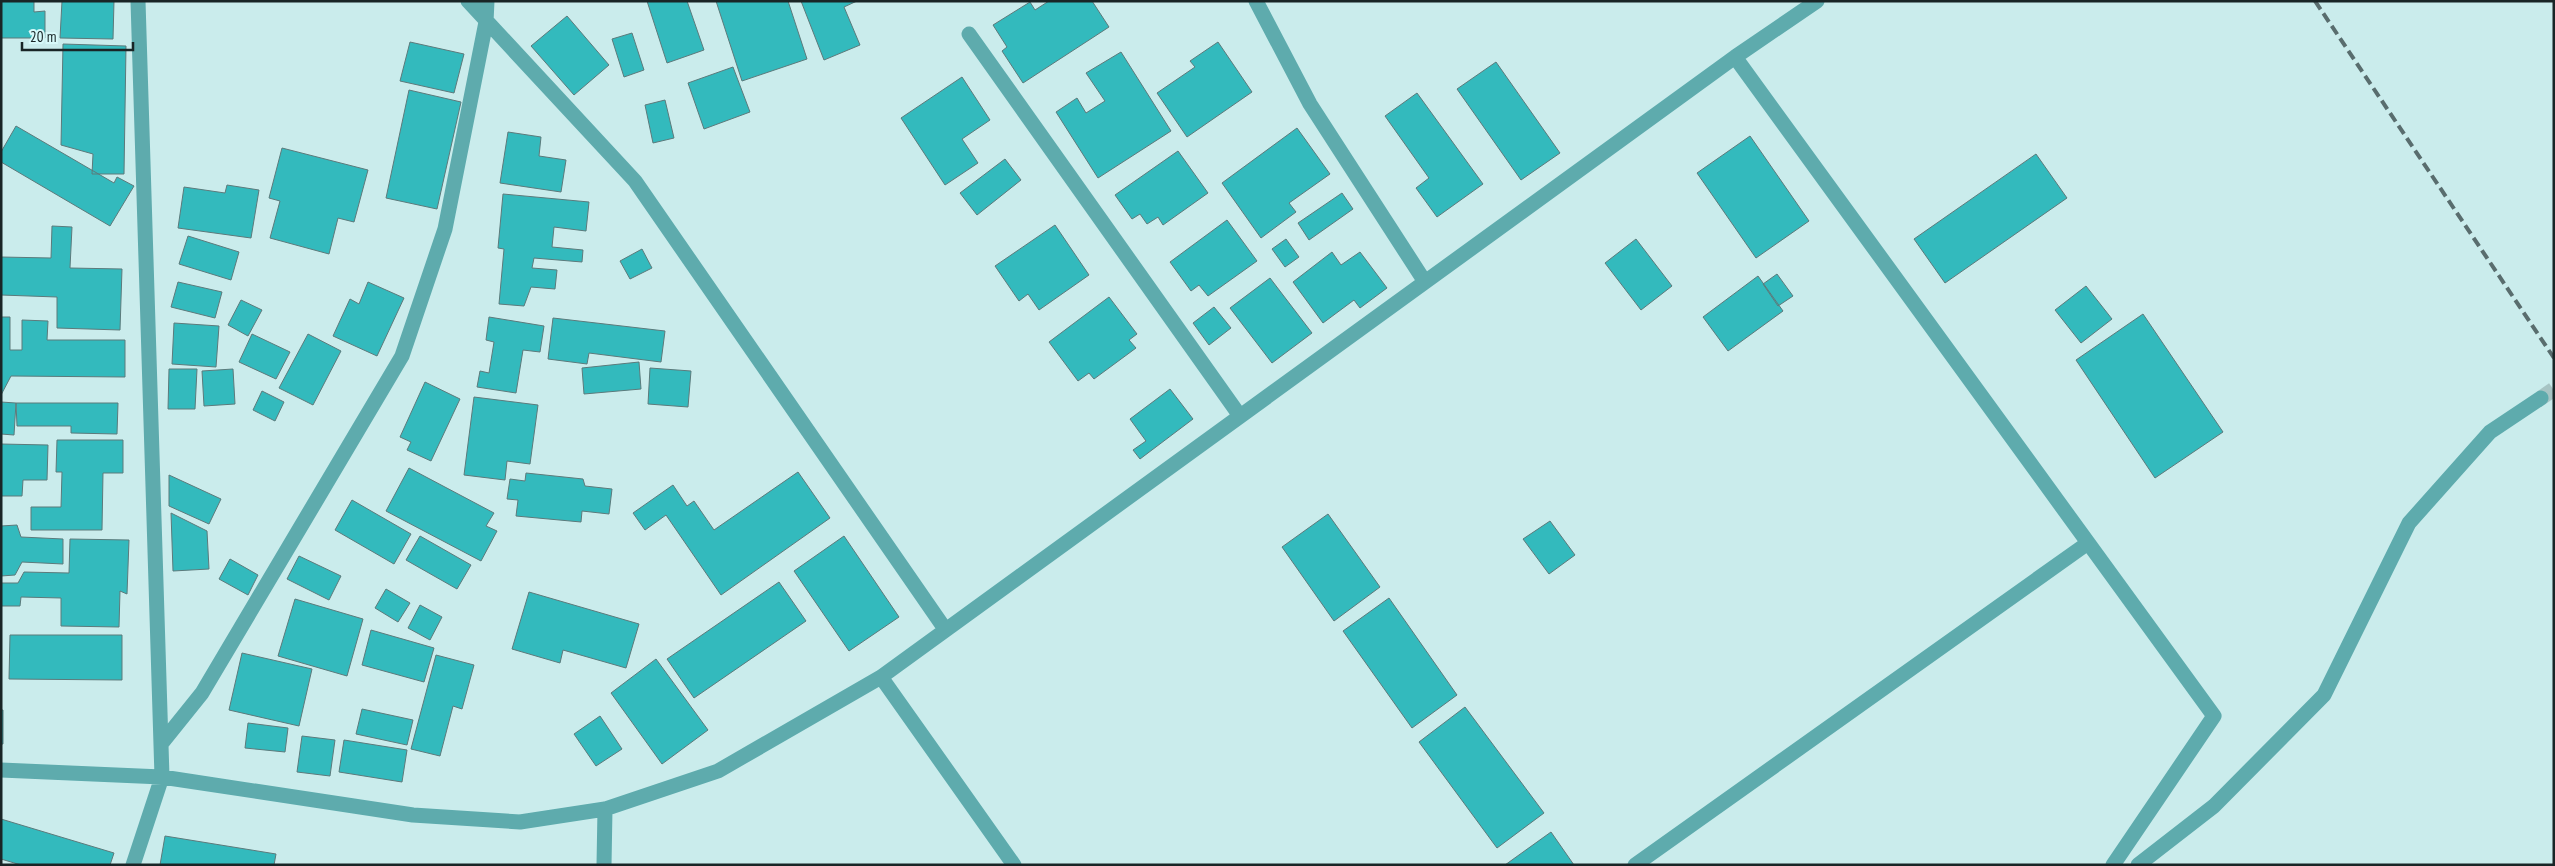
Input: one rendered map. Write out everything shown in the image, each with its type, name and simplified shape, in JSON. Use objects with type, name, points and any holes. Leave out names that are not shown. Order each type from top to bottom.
[{"type":"street","points":[[133,865],[162,777],[138,1]]},
{"type":"street","points":[[468,1],[635,181],[945,629]]},
{"type":"street","points":[[161,744],[202,693],[402,356],[444,229],[486,22],[487,1]]},
{"type":"street","points":[[1256,1],[1310,104],[1425,282]]},
{"type":"street","points":[[1,770],[162,777],[413,815],[520,822],[605,809],[718,771],[881,677],[1735,57],[1817,1]]},
{"type":"street","points":[[969,34],[1240,416]]},
{"type":"street","points":[[1735,57],[2214,716],[2113,865]]},
{"type":"street","points":[[2138,865],[2214,806],[2324,695],[2409,523],[2490,432],[2541,398]]},
{"type":"street","points":[[1635,865],[2088,542]]},
{"type":"street","points":[[881,677],[1014,865]]},
{"type":"street","points":[[604,865],[605,809]]},
{"type":"building","points":[[1,1],[34,1],[34,12],[45,11],[45,38],[1,38]]},
{"type":"building","points":[[62,1],[114,1],[113,39],[60,38]]},
{"type":"building","points":[[647,1],[687,1],[704,50],[667,63]]},
{"type":"building","points":[[716,1],[788,1],[807,59],[742,81]]},
{"type":"building","points":[[801,1],[857,1],[844,7],[860,45],[824,60]]},
{"type":"building","points":[[1049,1],[1092,1],[1109,27],[1023,83],[1002,51],[1007,47],[993,25],[1030,2],[1035,10]]},
{"type":"building","points":[[567,16],[609,65],[574,95],[531,46]]},
{"type":"building","points":[[632,33],[644,70],[624,77],[612,39]]},
{"type":"building","points":[[410,42],[464,54],[454,93],[400,81]]},
{"type":"building","points":[[1218,42],[1252,92],[1187,137],[1157,93],[1195,67],[1190,61]]},
{"type":"building","points":[[63,44],[126,46],[124,174],[92,174],[93,154],[61,145]]},
{"type":"building","points":[[1121,52],[1171,131],[1098,178],[1056,112],[1077,98],[1086,113],[1105,101],[1086,73]]},
{"type":"building","points":[[1496,62],[1560,153],[1521,180],[1457,89]]},
{"type":"building","points":[[733,67],[750,112],[704,129],[688,83]]},
{"type":"building","points":[[962,77],[990,120],[962,139],[978,163],[945,185],[901,118]]},
{"type":"building","points":[[409,90],[461,102],[437,209],[386,198]]},
{"type":"building","points":[[1417,93],[1483,184],[1437,217],[1416,188],[1429,178],[1385,116]]},
{"type":"building","points":[[665,100],[674,138],[653,143],[645,105]]},
{"type":"building","points":[[16,126],[114,183],[117,177],[134,186],[110,226],[1,162],[1,152]]},
{"type":"building","points":[[1297,128],[1330,174],[1289,203],[1296,212],[1261,238],[1222,183]]},
{"type":"building","points":[[508,132],[541,137],[539,156],[566,160],[561,192],[500,183]]},
{"type":"building","points":[[1750,136],[1809,221],[1756,258],[1697,173]]},
{"type":"building","points":[[282,148],[368,170],[354,222],[338,218],[329,254],[270,238],[280,201],[269,198]]},
{"type":"building","points":[[1178,151],[1208,193],[1163,225],[1158,217],[1147,224],[1140,214],[1132,219],[1115,195]]},
{"type":"building","points":[[2036,154],[2067,198],[1945,283],[1914,239]]},
{"type":"building","points":[[1005,159],[1021,180],[977,215],[960,193]]},
{"type":"building","points":[[227,185],[259,190],[251,238],[178,228],[184,187],[225,193]]},
{"type":"building","points":[[1342,193],[1353,209],[1309,240],[1298,223]]},
{"type":"building","points":[[503,194],[589,202],[586,231],[554,227],[552,247],[583,250],[582,262],[534,258],[532,268],[557,270],[555,289],[531,287],[524,306],[499,304],[504,249],[498,248]]},
{"type":"building","points":[[1227,220],[1257,261],[1208,296],[1199,285],[1191,291],[1170,262]]},
{"type":"building","points":[[1055,225],[1089,275],[1039,310],[1028,294],[1019,301],[995,266]]},
{"type":"building","points":[[52,226],[72,227],[70,268],[122,269],[120,330],[57,328],[57,297],[1,295],[1,257],[51,258]]},
{"type":"building","points":[[188,236],[239,252],[231,280],[179,264]]},
{"type":"building","points":[[1286,239],[1299,257],[1285,267],[1272,249]]},
{"type":"building","points":[[1636,239],[1672,286],[1641,310],[1605,263]]},
{"type":"building","points":[[642,249],[652,268],[630,279],[620,261]]},
{"type":"building","points":[[1332,252],[1341,265],[1360,252],[1387,288],[1360,308],[1354,300],[1323,323],[1293,282]]},
{"type":"building","points":[[1777,274],[1793,296],[1778,306],[1763,284]]},
{"type":"building","points":[[1758,276],[1783,311],[1728,351],[1703,317]]},
{"type":"building","points":[[1270,278],[1312,333],[1272,363],[1230,308]]},
{"type":"building","points":[[178,282],[222,292],[215,318],[171,307]]},
{"type":"building","points":[[368,282],[404,298],[377,356],[333,336],[350,299],[359,304]]},
{"type":"building","points":[[2086,286],[2112,319],[2081,343],[2055,310]]},
{"type":"building","points":[[1109,297],[1137,334],[1129,340],[1136,348],[1094,379],[1089,373],[1078,381],[1049,342]]},
{"type":"building","points":[[241,300],[262,310],[248,336],[228,325]]},
{"type":"building","points":[[1214,307],[1231,328],[1209,345],[1193,323]]},
{"type":"building","points":[[2143,314],[2223,432],[2155,478],[2076,360]]},
{"type":"building","points":[[1,317],[10,317],[10,350],[22,350],[22,320],[48,321],[47,340],[125,340],[125,377],[11,376],[1,395]]},
{"type":"building","points":[[489,317],[544,326],[540,352],[523,350],[516,393],[477,387],[480,371],[489,373],[494,342],[486,340]]},
{"type":"building","points":[[553,318],[665,331],[661,362],[589,353],[587,364],[548,359]]},
{"type":"building","points":[[174,323],[219,326],[216,367],[172,364]]},
{"type":"building","points":[[252,334],[290,352],[276,379],[239,362]]},
{"type":"building","points":[[308,334],[341,351],[313,405],[279,388]]},
{"type":"building","points":[[639,362],[641,389],[584,394],[582,368]]},
{"type":"building","points":[[650,368],[691,371],[688,407],[648,404]]},
{"type":"building","points":[[169,369],[197,369],[195,409],[168,409]]},
{"type":"building","points":[[233,369],[235,404],[204,406],[202,371]]},
{"type":"building","points":[[425,382],[460,399],[431,461],[407,450],[411,442],[400,437]]},
{"type":"building","points":[[1170,389],[1193,419],[1140,459],[1133,450],[1146,441],[1130,419]]},
{"type":"building","points":[[262,391],[284,402],[275,421],[253,410]]},
{"type":"building","points":[[474,397],[538,405],[530,464],[507,461],[505,480],[464,475]]},
{"type":"building","points":[[1,402],[16,403],[14,435],[1,434]]},
{"type":"building","points":[[16,403],[118,403],[117,434],[71,433],[71,426],[17,426]]},
{"type":"building","points":[[57,440],[123,440],[123,473],[103,473],[102,530],[31,530],[31,507],[61,507],[62,472],[56,472]]},
{"type":"building","points":[[1,444],[48,445],[47,480],[23,480],[22,496],[1,496]]},
{"type":"building","points":[[409,468],[494,513],[486,526],[497,531],[481,561],[386,511]]},
{"type":"building","points":[[798,472],[830,518],[721,595],[666,515],[645,530],[633,513],[673,485],[687,506],[694,501],[714,530]]},
{"type":"building","points":[[526,473],[583,479],[585,486],[612,489],[609,514],[582,511],[581,522],[516,516],[518,500],[507,499],[510,479],[525,481]]},
{"type":"building","points":[[169,475],[221,499],[209,524],[169,506]]},
{"type":"building","points":[[352,500],[411,534],[394,564],[335,530]]},
{"type":"building","points":[[171,513],[207,531],[209,569],[173,571]]},
{"type":"building","points":[[1328,514],[1380,587],[1334,621],[1282,547]]},
{"type":"building","points":[[1550,521],[1575,555],[1549,574],[1523,539]]},
{"type":"building","points":[[17,525],[21,537],[63,539],[63,564],[22,562],[15,575],[1,576],[1,526]]},
{"type":"building","points":[[420,536],[471,565],[457,589],[406,560]]},
{"type":"building","points":[[844,536],[899,617],[849,651],[794,571]]},
{"type":"building","points":[[70,539],[129,540],[127,594],[120,591],[119,627],[61,626],[61,598],[21,597],[20,606],[1,606],[1,583],[18,583],[24,572],[69,573]]},
{"type":"building","points":[[299,556],[341,576],[329,600],[287,579]]},
{"type":"building","points":[[230,559],[258,575],[248,595],[219,579]]},
{"type":"building","points":[[779,582],[806,621],[694,698],[667,659]]},
{"type":"building","points":[[386,589],[410,603],[398,622],[375,608]]},
{"type":"building","points":[[529,592],[639,624],[626,668],[563,650],[560,663],[512,649]]},
{"type":"building","points":[[1389,598],[1457,695],[1412,728],[1343,631]]},
{"type":"building","points":[[295,599],[363,619],[347,676],[278,656]]},
{"type":"building","points":[[420,605],[442,617],[430,640],[408,628]]},
{"type":"building","points":[[371,630],[434,648],[424,682],[362,665]]},
{"type":"building","points":[[10,635],[122,635],[122,680],[9,679]]},
{"type":"building","points":[[242,653],[312,669],[299,726],[229,710]]},
{"type":"building","points":[[436,655],[474,665],[462,709],[453,706],[440,756],[411,749]]},
{"type":"building","points":[[656,659],[708,730],[662,764],[611,693]]},
{"type":"building","points":[[1465,707],[1544,813],[1497,848],[1419,742]]},
{"type":"building","points":[[362,709],[413,720],[407,745],[356,734]]},
{"type":"building","points":[[1,710],[3,710],[3,744],[1,744]]},
{"type":"building","points":[[600,716],[622,749],[596,766],[574,734]]},
{"type":"building","points":[[248,723],[288,728],[285,752],[245,748]]},
{"type":"building","points":[[302,736],[335,740],[330,776],[297,772]]},
{"type":"building","points":[[344,740],[407,750],[402,782],[339,772]]},
{"type":"building","points":[[1,819],[114,853],[110,865],[21,865],[1,859]]},
{"type":"building","points":[[1551,832],[1574,865],[1505,865]]},
{"type":"building","points":[[165,836],[276,854],[274,865],[160,865]]},
{"type":"tunnel","points":[[2541,398],[2554,389]]},
{"type":"railway","points":[[2315,1],[2554,358]]}]
